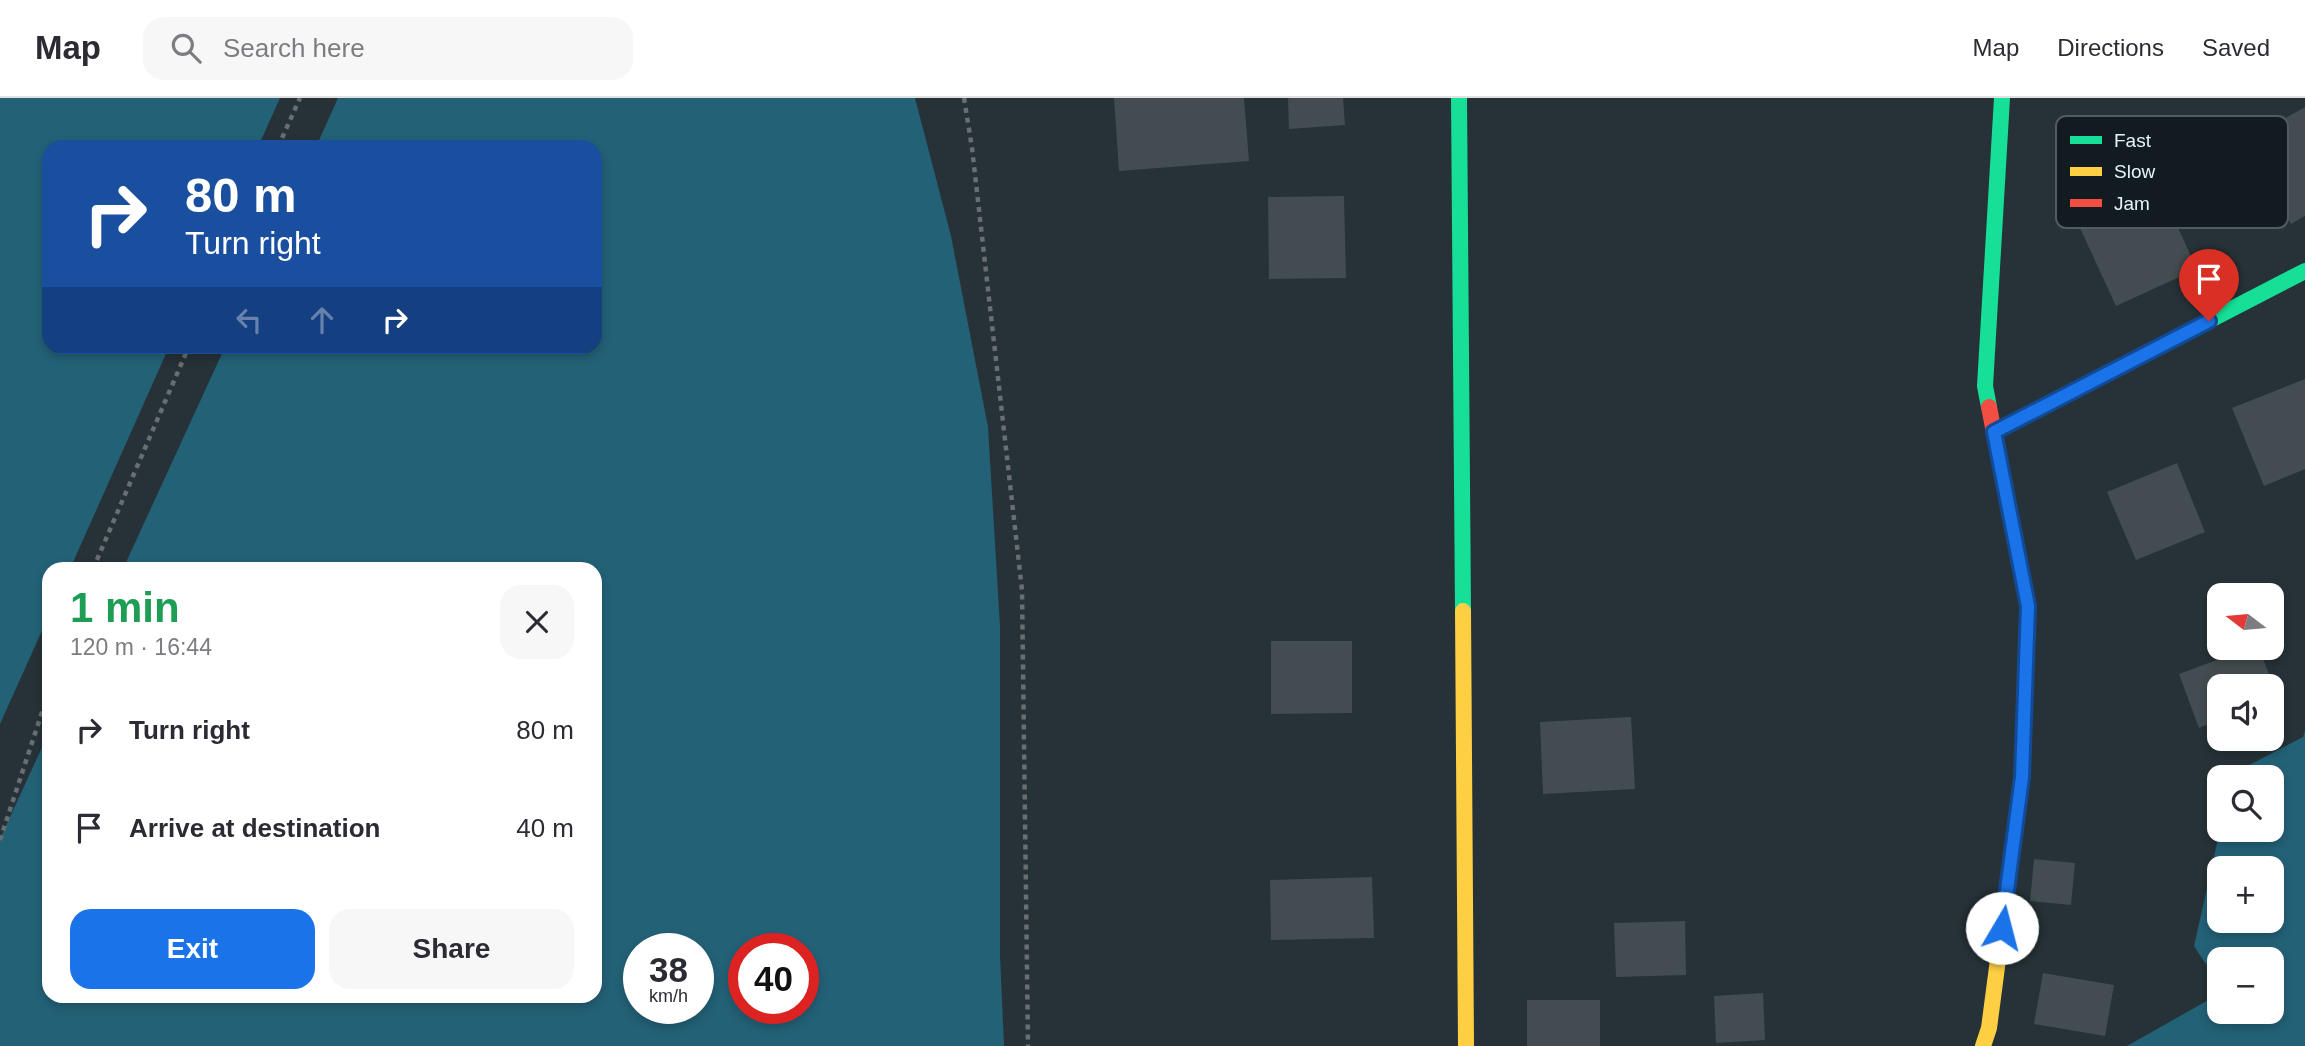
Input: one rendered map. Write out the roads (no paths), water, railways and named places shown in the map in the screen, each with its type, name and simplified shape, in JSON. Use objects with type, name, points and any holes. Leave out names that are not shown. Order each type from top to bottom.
[{"type":"street","points":[[1459,98],[1466,1046]]},
{"type":"street","points":[[1983,1046],[1989,1028],[2022,777],[2028,606],[1985,386],[2002,98]]},
{"type":"street","points":[[1994,432],[2305,271]]}]
